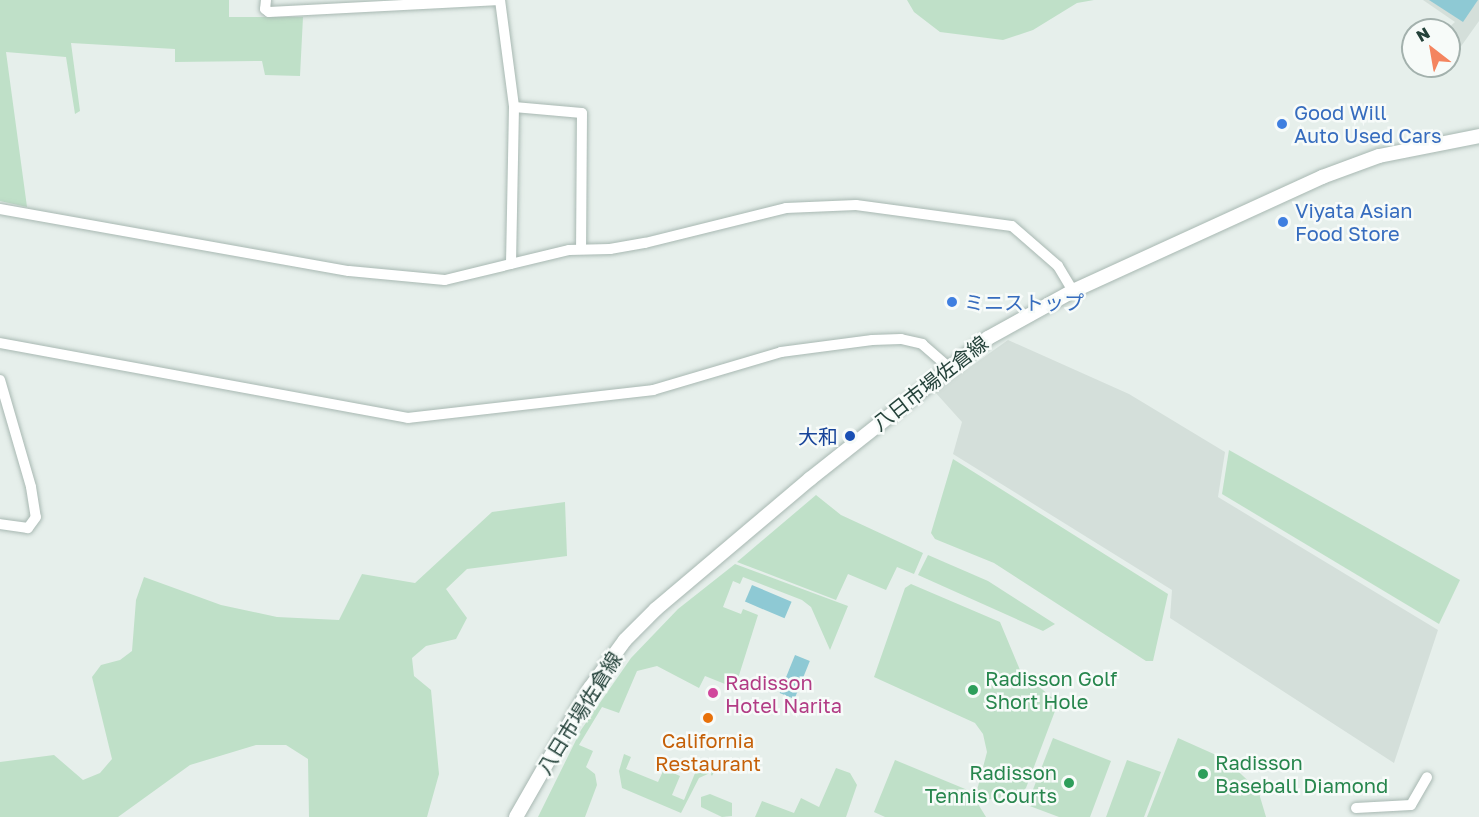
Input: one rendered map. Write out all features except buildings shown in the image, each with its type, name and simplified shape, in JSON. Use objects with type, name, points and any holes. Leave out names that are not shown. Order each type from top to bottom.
[{"type":"main road","name":"八日市場佐倉線","points":[[516,817],[562,731],[625,640],[690,578],[948,367],[1005,327],[1199,230],[1342,169],[1425,144],[1479,136]]},
{"type":"street","points":[[266,0],[265,9],[269,12],[322,4],[500,0],[514,107],[511,264]]},
{"type":"street","points":[[514,107],[582,113],[581,248]]},
{"type":"street","points":[[0,209],[393,278],[460,278],[581,248],[610,249],[645,243],[786,208],[856,205],[1012,226],[1058,266],[1073,291]]},
{"type":"street","points":[[0,343],[408,418],[653,390],[781,352],[872,340],[901,339],[922,344],[948,367]]},
{"type":"street","points":[[0,380],[31,487],[36,517],[28,528],[0,524]]},
{"type":"street","points":[[1356,808],[1411,805],[1427,777]]},
{"type":"shaded area","points":[[1423,0],[1479,0],[1479,21],[1461,46],[1461,18],[1449,18]]},
{"type":"shaded area","points":[[1008,340],[1129,394],[1225,452],[1218,497],[1438,630],[1394,763],[1170,618],[1172,590],[953,454],[962,422],[935,392]]},
{"type":"green space","points":[[0,0],[229,0],[229,17],[303,17],[300,76],[265,75],[262,61],[175,62],[175,49],[71,43],[80,111],[75,114],[66,57],[6,52],[27,207],[0,201]]},
{"type":"green space","points":[[907,0],[1094,0],[1077,3],[1033,30],[1003,40],[940,32],[914,12]]},
{"type":"green space","points":[[1229,450],[1460,580],[1439,624],[1222,494]]},
{"type":"green space","points":[[953,459],[1168,594],[1153,661],[1146,661],[994,563],[935,539],[931,533]]},
{"type":"green space","points":[[816,495],[841,515],[923,553],[914,574],[897,567],[886,590],[848,574],[836,600],[737,562]]},
{"type":"green space","points":[[565,502],[567,556],[467,569],[446,589],[467,618],[456,639],[426,646],[412,658],[414,676],[431,690],[439,774],[427,817],[309,817],[308,759],[286,745],[256,745],[190,765],[118,817],[0,817],[0,762],[54,755],[83,780],[100,773],[112,759],[92,677],[101,665],[120,660],[132,651],[136,600],[144,577],[221,605],[277,617],[339,620],[362,574],[415,583],[492,512]]},
{"type":"green space","points":[[928,555],[988,581],[1055,624],[1043,631],[918,575]]},
{"type":"green space","points":[[735,564],[848,606],[830,650],[811,607],[802,600],[743,577],[740,584],[733,581],[723,607],[741,614],[743,609],[758,615],[735,688],[705,676],[699,688],[657,666],[637,671],[619,713],[602,707],[579,745],[593,751],[586,767],[595,774],[597,785],[585,817],[538,817],[581,730],[631,658],[678,609]]},
{"type":"green space","name":"Radisson Golf Short Hole","points":[[911,584],[1000,622],[1020,670],[1058,703],[1026,788],[1019,795],[985,800],[976,794],[987,752],[983,734],[975,723],[874,677],[905,588]]},
{"type":"green space","name":"Radisson Tennis Courts","points":[[1053,738],[1111,761],[1090,817],[1059,817],[1027,805]]},
{"type":"green space","name":"Radisson Baseball Diamond","points":[[1178,738],[1225,759],[1258,790],[1266,817],[1147,817]]},
{"type":"green space","points":[[624,754],[631,757],[626,769],[658,782],[664,769],[680,776],[672,795],[684,800],[700,761],[715,770],[712,776],[710,773],[699,778],[681,813],[622,788],[619,771]]},
{"type":"green space","points":[[895,760],[970,791],[986,817],[885,817],[874,812]]},
{"type":"green space","points":[[1127,760],[1161,772],[1144,817],[1106,817]]},
{"type":"green space","points":[[836,768],[850,773],[857,785],[846,817],[755,817],[762,801],[794,813],[801,798],[819,807]]},
{"type":"green space","points":[[710,794],[732,803],[732,816],[722,817],[701,807],[701,797]]},
{"type":"water","points":[[1429,0],[1478,0],[1463,22],[1461,18],[1457,18]]},
{"type":"water","points":[[752,585],[792,602],[785,618],[745,602]]},
{"type":"water","points":[[795,655],[810,661],[794,699],[780,693]]},
{"type":"place","name":"Good Will Auto Used Cars","points":[[1282,124]]},
{"type":"place","name":"Viyata Asian Food Store","points":[[1283,222]]},
{"type":"place","name":"ミニストップ","points":[[952,302]]},
{"type":"place","name":"大和","points":[[850,436]]},
{"type":"place","name":"Radisson Golf Short Hole","points":[[973,690]]},
{"type":"place","name":"Radisson Hotel Narita","points":[[713,693]]},
{"type":"place","name":"California Restaurant","points":[[708,718]]},
{"type":"place","name":"Radisson Baseball Diamond","points":[[1203,774]]},
{"type":"place","name":"Radisson Tennis Courts","points":[[1069,783]]}]
